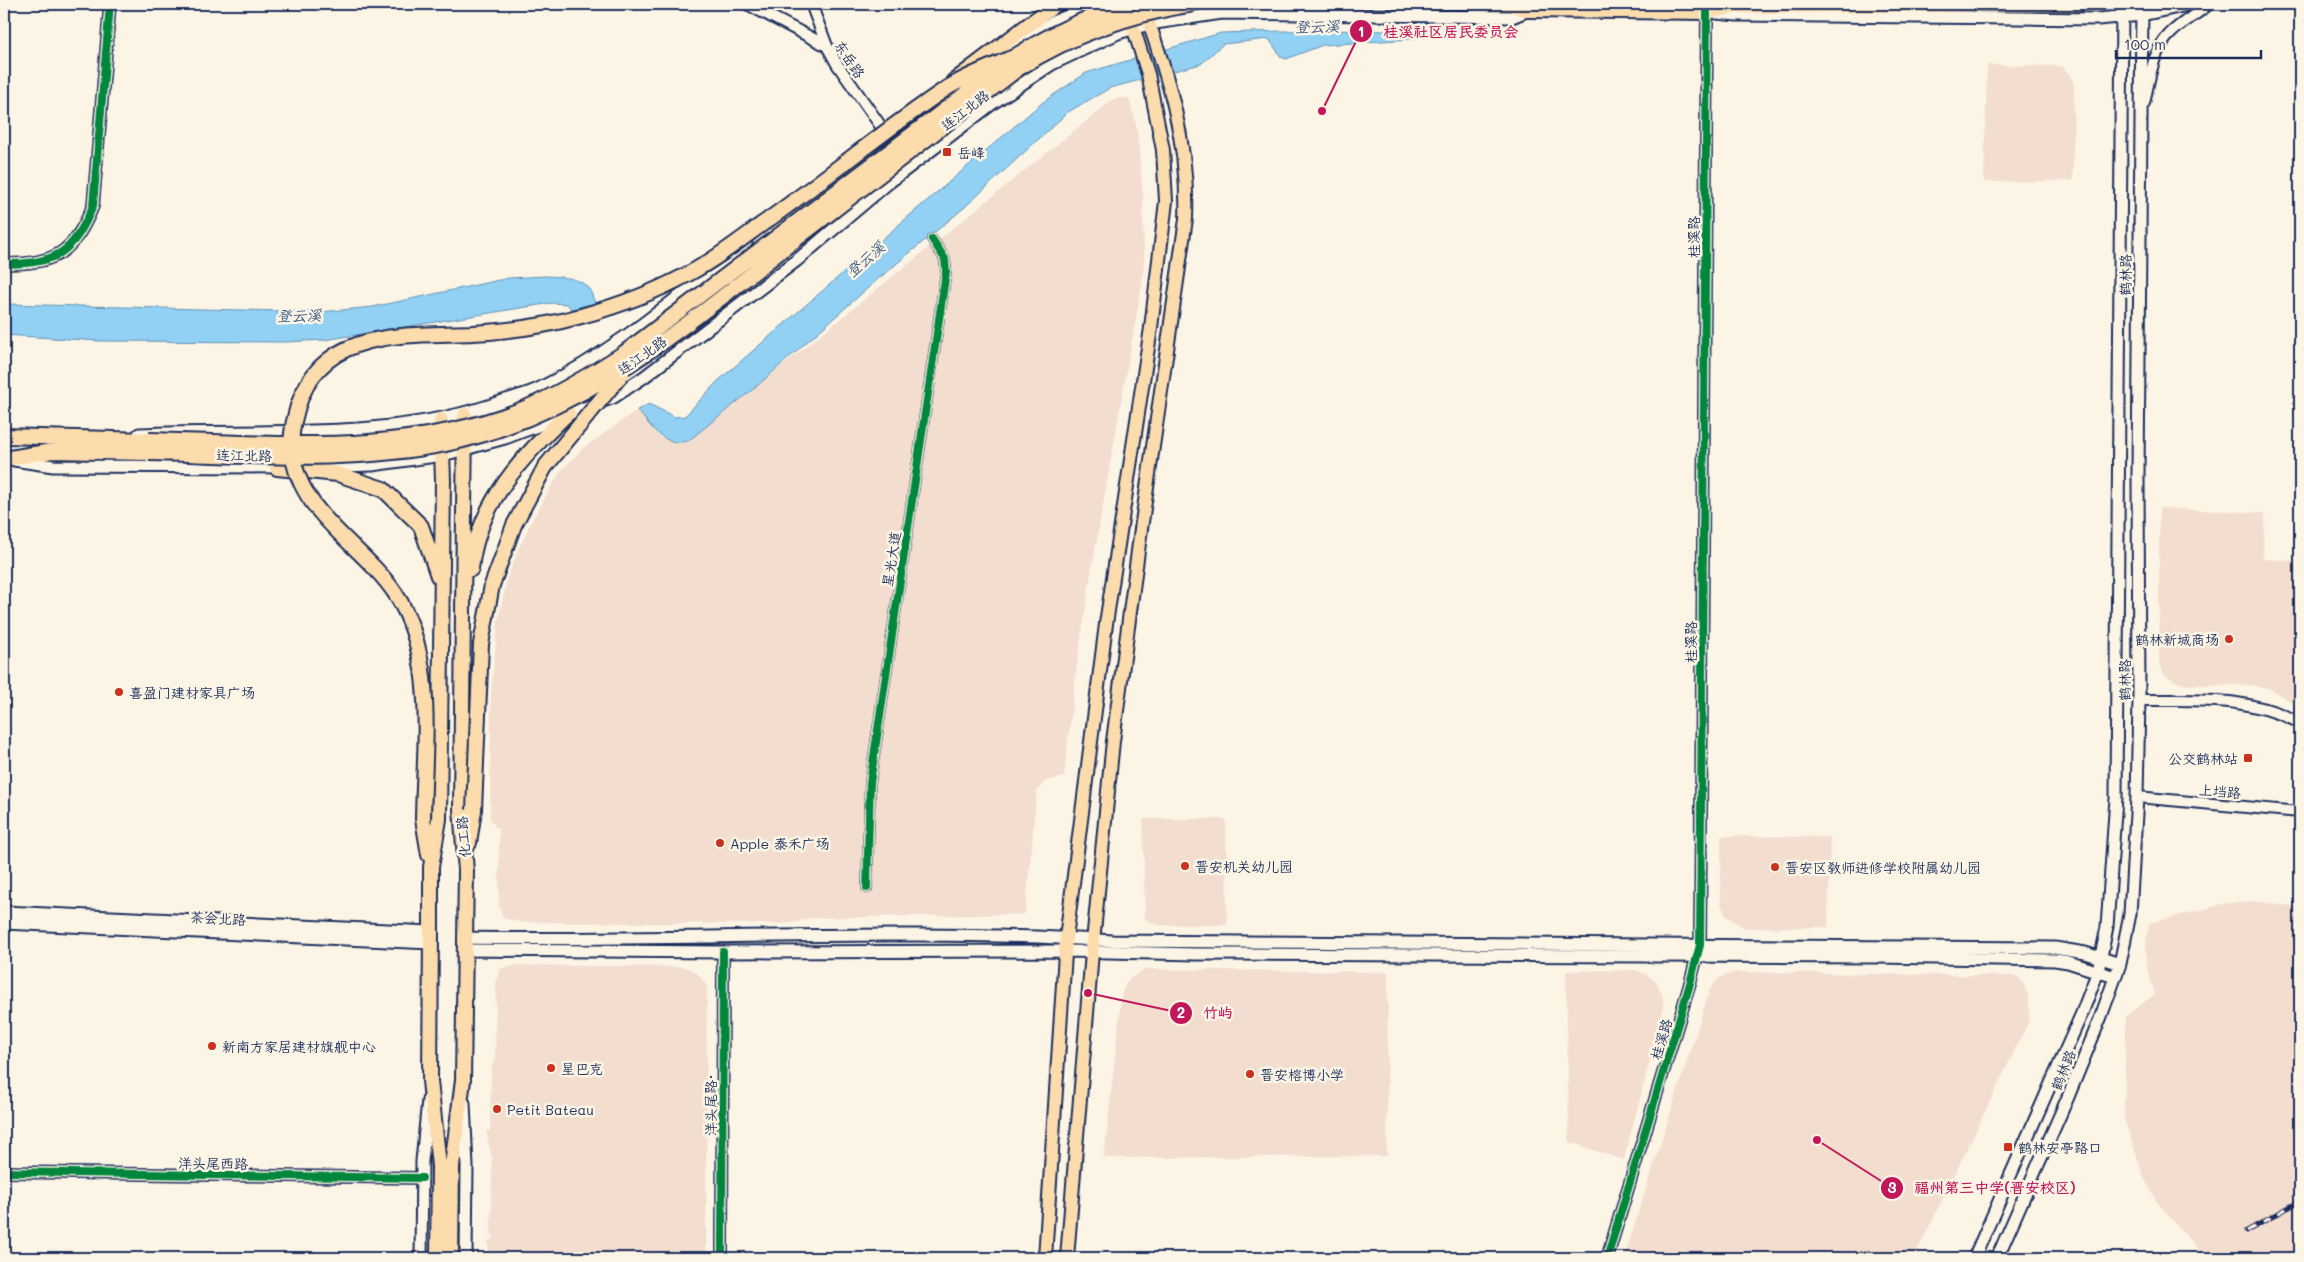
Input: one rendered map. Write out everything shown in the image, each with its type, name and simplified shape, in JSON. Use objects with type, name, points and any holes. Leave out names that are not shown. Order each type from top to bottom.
[{"type":"highway","points":[[431,867],[423,819],[424,693],[421,656],[410,622],[396,594],[376,568],[330,525],[311,501],[297,476],[292,449],[293,422],[301,396],[312,376],[332,357],[349,347],[374,339],[404,335],[482,332],[533,326],[578,317],[660,288],[714,258],[947,88],[968,69],[1056,4]]},
{"type":"highway","name":"连江北路","points":[[5,459],[52,451],[149,446],[368,443],[447,432],[527,407],[586,377],[624,353],[1014,57],[1064,28],[1127,4]]},
{"type":"highway","name":"连江北路","points":[[4,436],[68,438],[149,446],[332,457],[368,456],[409,451],[496,431],[532,418],[561,405],[630,364],[687,323],[1018,68],[1038,56],[1106,24],[1155,10],[1193,4]]},
{"type":"highway","points":[[1474,4],[1510,4],[1528,10],[1707,12],[1737,6],[2078,4]]},
{"type":"highway","points":[[947,88],[1014,57]]},
{"type":"highway","points":[[466,871],[474,810],[481,644],[492,585],[514,525],[545,467],[630,364]]},
{"type":"highway","points":[[462,654],[472,555],[483,518],[510,473],[532,448],[568,414]]},
{"type":"highway","name":"化工路","points":[[451,1258],[452,1166],[463,1080],[466,871],[461,809],[465,415]]},
{"type":"highway","name":"化工路","points":[[438,1258],[439,1166],[430,1081],[431,867],[439,819],[443,455],[441,420]]},
{"type":"highway","points":[[277,468],[338,474],[383,489],[420,526],[442,585]]},
{"type":"main road","points":[[68,438],[184,432],[366,428],[441,420],[465,415],[541,388],[623,338],[937,96],[1019,41],[1055,21],[1097,4]]},
{"type":"main road","points":[[1045,1258],[1065,944],[1106,624],[1151,328],[1166,201],[1166,175],[1161,137],[1148,74],[1127,4]]},
{"type":"main road","points":[[1067,1258],[1092,946],[1114,731],[1138,546],[1186,219],[1185,167],[1177,116],[1164,65],[1142,4]]},
{"type":"main road","name":"鹤林路","points":[[1974,1258],[2082,1013],[2098,971],[2107,927],[2116,790],[2122,4]]},
{"type":"main road","points":[[1707,12],[1737,15],[2018,19],[2122,18],[2142,9],[2192,4]]},
{"type":"main road","name":"鹤林路","points":[[1997,1258],[2068,1097],[2115,977],[2120,964],[2130,914],[2138,797],[2142,9]]},
{"type":"main road","points":[[5,459],[52,466],[277,468],[372,465],[443,455],[505,438],[614,397],[629,388],[796,261],[887,184],[1020,84],[1059,60],[1134,27],[1231,12],[1512,17],[1528,10]]},
{"type":"main road","name":"茶会北路","points":[[4,912],[431,937]]},
{"type":"main road","name":"茶会北路","points":[[4,923],[431,937]]},
{"type":"main road","points":[[465,944],[879,934],[1092,946],[1699,951],[2055,948],[2069,949],[2120,964]]},
{"type":"main road","points":[[465,944],[723,952],[1065,944]]},
{"type":"main road","points":[[1699,951],[1876,957],[2055,960],[2115,977]]},
{"type":"main road","points":[[463,1080],[467,1166],[466,1258]]},
{"type":"main road","points":[[421,1258],[422,1178],[430,1081]]},
{"type":"street","points":[[4,264],[34,264],[58,256],[74,241],[86,223],[93,206],[96,192],[110,4]]},
{"type":"street","name":"东岳路","points":[[747,4],[827,46],[837,64],[886,135]]},
{"type":"street","points":[[811,4],[827,46]]},
{"type":"street","points":[[2142,116],[2153,63],[2159,48],[2170,33],[2209,4]]},
{"type":"street","name":"桂溪路","points":[[1607,1258],[1699,951],[1707,12]]},
{"type":"street","name":"星光大道","points":[[867,888],[870,783],[946,272],[945,259],[932,239]]},
{"type":"street","points":[[2139,700],[2239,702],[2272,710],[2300,723]]},
{"type":"street","name":"上垱路","points":[[2138,797],[2300,812]]},
{"type":"street","name":"洋头尾路·","points":[[722,1258],[723,952]]},
{"type":"street","name":"洋头尾西路","points":[[4,1172],[422,1178]]},
{"type":"shaded area","points":[[1987,65],[2062,66],[2069,74],[2074,83],[2073,181],[1984,182]]},
{"type":"shaded area","points":[[1115,98],[1129,98],[1137,129],[1143,196],[1144,261],[1142,284],[1092,567],[1076,671],[1064,777],[1046,781],[1037,790],[1025,914],[810,918],[798,922],[776,924],[520,922],[503,918],[499,907],[499,829],[495,827],[490,818],[491,693],[498,621],[507,579],[518,550],[532,520],[560,472],[582,449],[637,410],[660,437],[677,443],[688,441]]},
{"type":"shaded area","points":[[2159,508],[2265,513],[2263,559],[2300,561],[2300,708],[2269,688],[2249,685],[2191,685],[2179,683],[2164,675],[2159,661]]},
{"type":"shaded area","name":"晋安机关幼儿园","points":[[1143,819],[1226,819],[1227,925],[1156,925],[1145,919]]},
{"type":"shaded area","name":"晋安区教师进修学校附属幼儿园","points":[[1721,836],[1830,837],[1828,927],[1745,928],[1726,916],[1721,904]]},
{"type":"shaded area","points":[[2252,901],[2300,907],[2300,1258],[2205,1258],[2157,1202],[2144,1178],[2124,1118],[2126,1016],[2155,994],[2146,965],[2146,943],[2149,923],[2228,903]]},
{"type":"shaded area","points":[[517,965],[686,967],[697,973],[705,983],[707,987],[706,1258],[489,1258],[488,1241],[494,1238],[491,1232],[492,1159],[486,1131],[490,1131],[491,1069],[495,1058],[496,981],[501,968]]},
{"type":"shaded area","name":"晋安榕博小学","points":[[1145,969],[1388,972],[1387,1156],[1104,1158],[1122,992],[1128,980]]},
{"type":"shaded area","points":[[1636,970],[1657,982],[1663,998],[1663,1010],[1624,1160],[1569,1142],[1566,971]]},
{"type":"shaded area","points":[[1735,972],[2018,976],[2023,983],[2029,999],[2029,1021],[1914,1258],[1624,1258],[1710,989],[1719,978]]},
{"type":"water","points":[[1417,9],[1429,9],[1429,20],[1424,32],[1411,39],[1323,45],[1286,59],[1281,57],[1269,39],[1223,44],[1201,64],[1110,88],[1068,112],[965,207],[877,280],[757,386],[688,441],[679,442],[665,438],[653,429],[637,410],[649,404],[675,417],[685,416],[718,381],[916,210],[1043,102],[1086,73],[1221,33],[1316,30],[1408,31],[1415,27]]},
{"type":"water","points":[[545,276],[579,281],[589,290],[595,303],[571,309],[567,304],[551,303],[325,340],[285,342],[100,341],[4,335],[4,304],[321,312],[373,307],[509,278]]},
{"type":"waterway","name":"登云溪","points":[[1424,13],[1425,4]]},
{"type":"railway","points":[[2247,1231],[2300,1201]]},
{"type":"cycle path","points":[[4,264],[37,262],[60,253],[78,235],[93,206],[110,4]]},
{"type":"cycle path","points":[[1607,1258],[1700,945],[1707,12]]},
{"type":"cycle path","points":[[867,888],[870,783],[946,272],[945,259],[932,239]]},
{"type":"cycle path","points":[[722,1258],[723,952]]},
{"type":"cycle path","points":[[4,1172],[422,1178]]},
{"type":"place","name":"桂溪社区居民委员会","points":[[1322,111]]},
{"type":"place","name":"岳峰","points":[[947,152]]},
{"type":"place","name":"鹤林新城商场","points":[[2229,639]]},
{"type":"place","name":"喜盈门建材家具广场","points":[[119,692]]},
{"type":"place","name":"公交鹤林站","points":[[2248,758]]},
{"type":"place","name":"Apple 泰禾广场","points":[[720,843]]},
{"type":"place","name":"晋安机关幼儿园","points":[[1185,866]]},
{"type":"place","name":"晋安区教师进修学校附属幼儿园","points":[[1775,867]]},
{"type":"place","name":"竹屿","points":[[1088,993]]},
{"type":"place","name":"新南方家居建材旗舰中心","points":[[212,1046]]},
{"type":"place","name":"星巴克","points":[[551,1068]]},
{"type":"place","name":"晋安榕博小学","points":[[1250,1074]]},
{"type":"place","name":"Petit Bateau","points":[[497,1109]]},
{"type":"place","name":"福州第三中学(晋安校区)","points":[[1817,1140]]},
{"type":"place","name":"鹤林安亭路口","points":[[2008,1147]]}]
